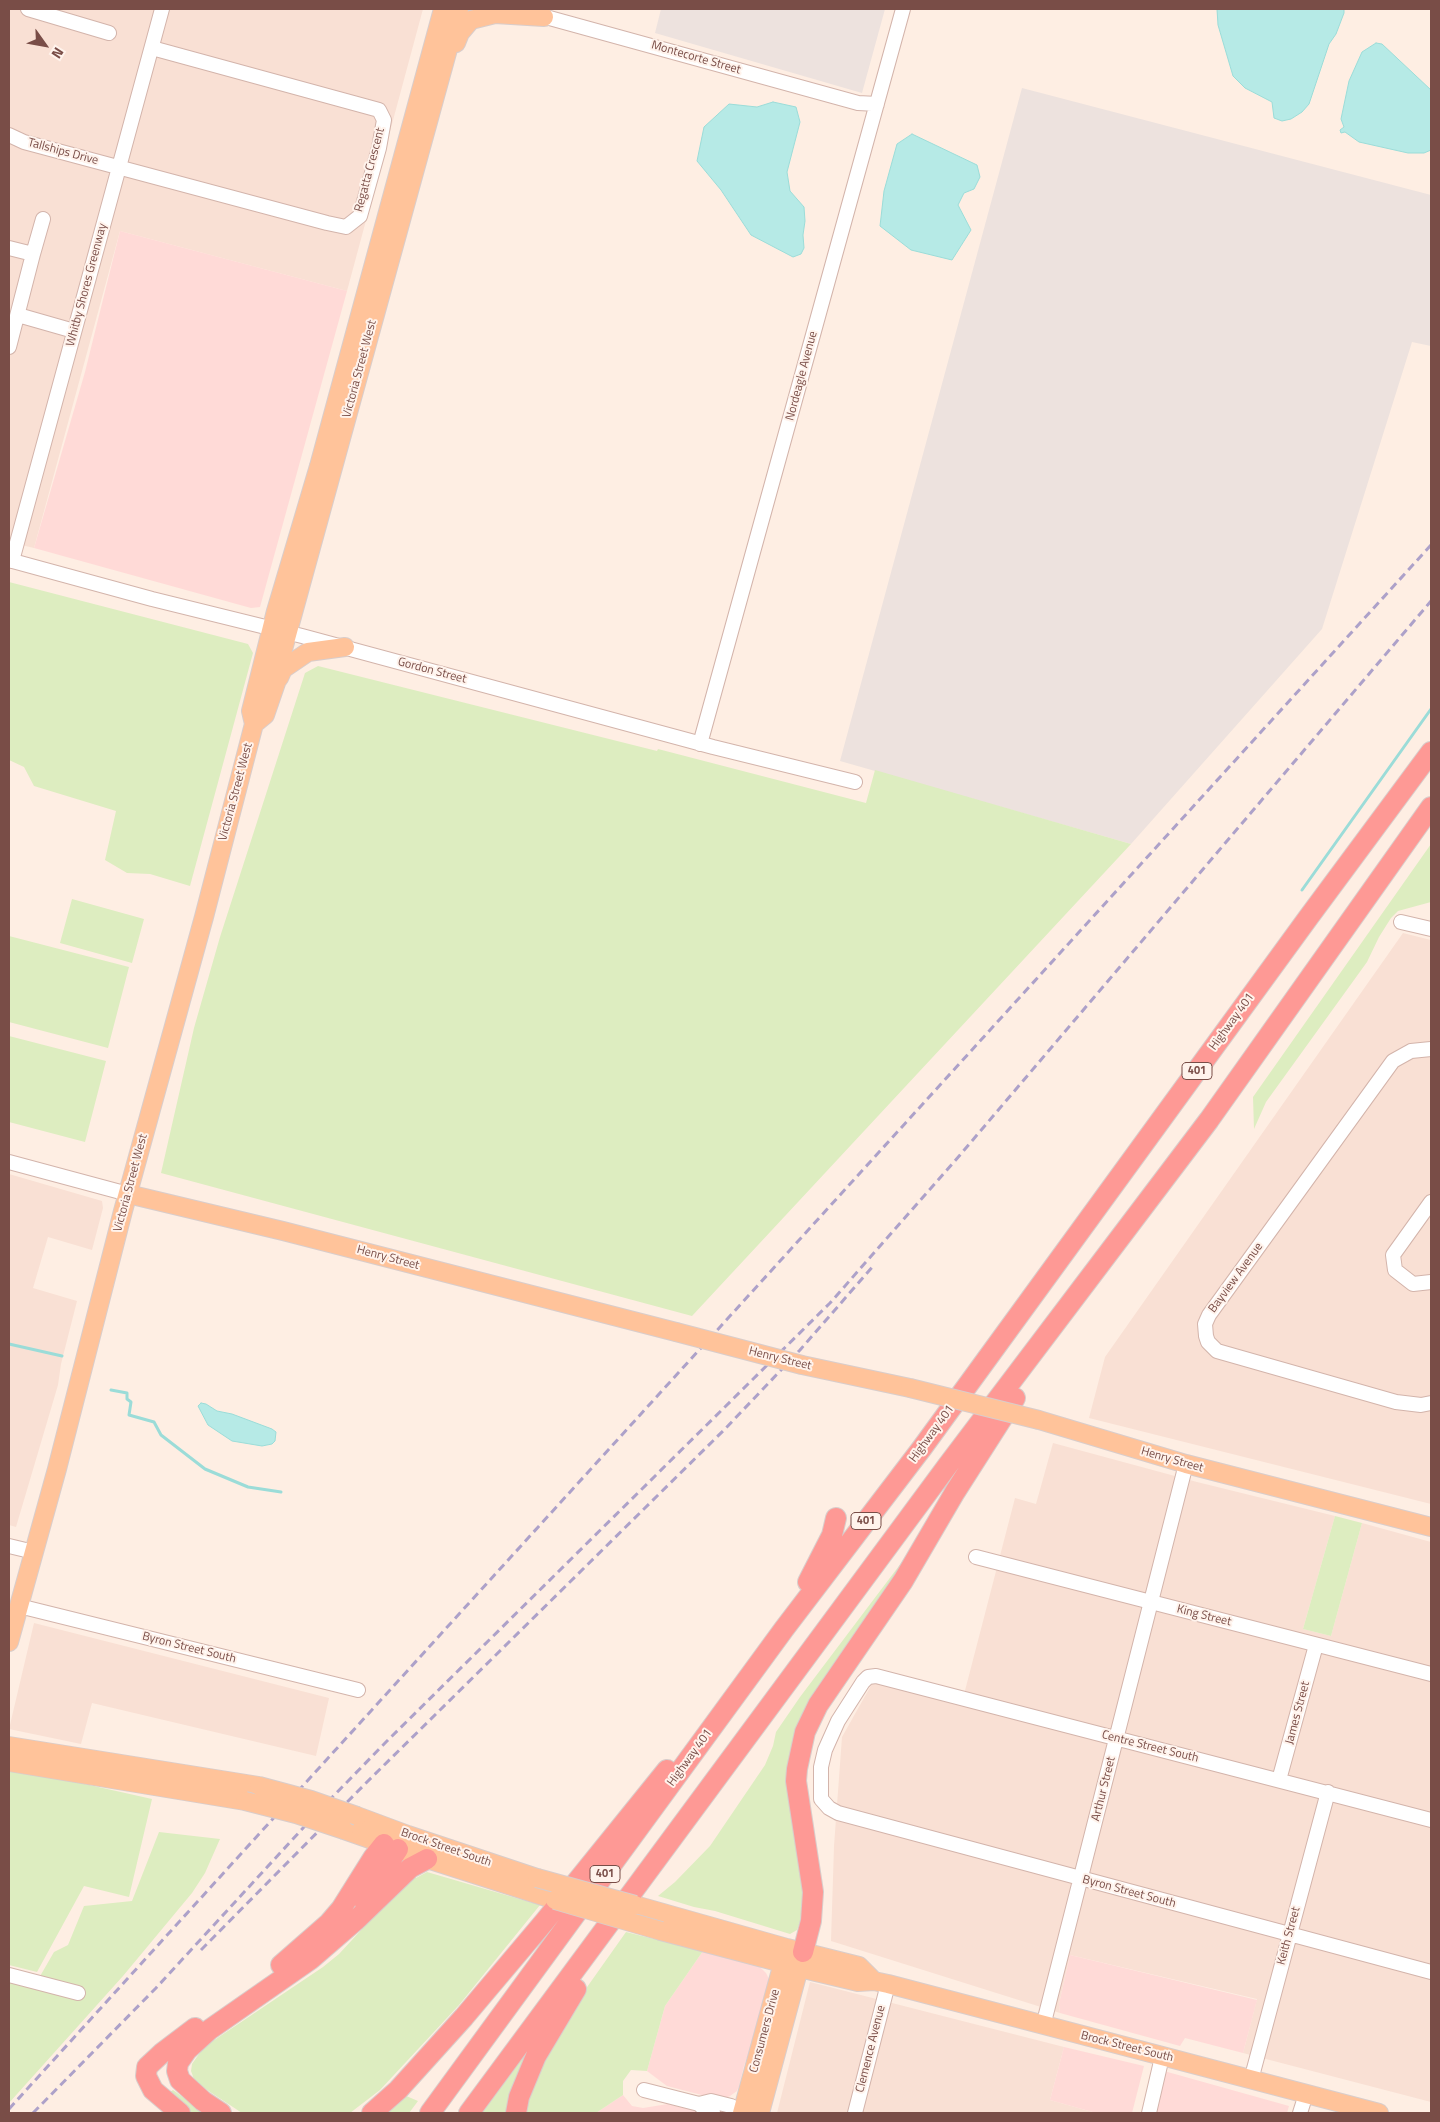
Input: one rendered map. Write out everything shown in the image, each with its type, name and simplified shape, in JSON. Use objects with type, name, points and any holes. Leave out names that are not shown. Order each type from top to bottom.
[{"type":"highway","name":"Highway 401","points":[[430,2113],[782,1632],[928,1441],[1431,752]]},
{"type":"highway","name":"401","points":[[469,2113],[948,1465],[1209,1120],[1431,806]]},
{"type":"highway","points":[[793,1958],[811,1921],[813,1892],[796,1781],[800,1753],[811,1719],[906,1574],[954,1492],[1026,1380],[1209,1120]]},
{"type":"highway","points":[[372,2113],[398,2090],[545,1922],[627,1816],[782,1632],[832,1535],[836,1518]]},
{"type":"highway","points":[[516,2113],[525,2080],[558,2017],[599,1951],[746,1739]]},
{"type":"highway","points":[[339,1934],[357,1912],[396,1840]]},
{"type":"highway","points":[[180,2113],[153,2090],[146,2076],[147,2067],[162,2052],[303,1947],[341,1909],[373,1858],[396,1840]]},
{"type":"highway","points":[[221,2113],[203,2101],[180,2080],[177,2071],[178,2063],[197,2040],[282,1980],[339,1934],[410,1868],[427,1859]]},
{"type":"main road","name":"Victoria Street West","points":[[254,724],[265,715],[276,683],[280,630],[319,466],[443,9]]},
{"type":"main road","name":"Victoria Street West","points":[[9,1642],[128,1194],[206,911],[254,724],[251,711],[280,630],[459,9]]},
{"type":"main road","points":[[438,87],[460,33],[471,20],[495,14],[544,17]]},
{"type":"main road","points":[[276,683],[284,669],[308,652],[345,647]]},
{"type":"main road","name":"Henry Street","points":[[128,1194],[283,1231],[802,1364],[1039,1420],[1186,1464],[1431,1527]]},
{"type":"main road","name":"Brock Street South","points":[[9,1746],[259,1786],[311,1800],[357,1816],[427,1859],[673,1915],[793,1958]]},
{"type":"main road","name":"Brock Street South","points":[[9,1762],[245,1801],[296,1814],[344,1830],[396,1840],[531,1884],[555,1900],[661,1931],[793,1958],[859,1966],[881,1982],[1379,2113]]},
{"type":"main road","name":"Consumers Drive","points":[[742,2113],[793,1958]]},
{"type":"main road","name":"Consumers Drive","points":[[760,2113],[793,1958]]},
{"type":"street","points":[[28,9],[109,33]]},
{"type":"street","name":"Whitby Shores Greenway","points":[[10,561],[162,9]]},
{"type":"street","name":"Montecorte Street","points":[[516,9],[858,104],[877,104]]},
{"type":"street","name":"Nordeagle Avenue","points":[[700,744],[903,9]]},
{"type":"street","name":"Regatta Crescent","points":[[118,167],[346,227],[360,216],[379,148],[384,120],[379,110],[152,48]]},
{"type":"street","name":"Tallships Drive","points":[[9,135],[24,142],[118,167]]},
{"type":"street","points":[[9,347],[43,219]]},
{"type":"street","points":[[9,248],[33,254]]},
{"type":"street","points":[[18,315],[74,332]]},
{"type":"street","name":"Gordon Street","points":[[10,561],[345,647],[700,744],[855,782]]},
{"type":"street","points":[[1401,922],[1431,929]]},
{"type":"street","name":"Bayview Avenue","points":[[1431,1049],[1411,1051],[1393,1061],[1209,1315],[1205,1324],[1208,1342],[1218,1351],[1396,1402],[1421,1405],[1431,1403]]},
{"type":"street","points":[[9,1162],[128,1194]]},
{"type":"street","points":[[1431,1202],[1393,1255],[1395,1270],[1414,1284],[1431,1282]]},
{"type":"street","name":"Arthur Street","points":[[1043,2026],[1186,1464]]},
{"type":"street","points":[[9,1546],[34,1552]]},
{"type":"street","name":"King Street","points":[[976,1557],[1431,1674]]},
{"type":"street","name":"Byron Street South","points":[[19,1606],[358,1690]]},
{"type":"street","name":"James Street","points":[[1279,1780],[1316,1645]]},
{"type":"street","name":"Centre Street South","points":[[829,1808],[821,1799],[821,1766],[825,1750],[838,1721],[868,1677],[876,1676],[1431,1820]]},
{"type":"street","name":"Keith Street","points":[[1251,2080],[1328,1792]]},
{"type":"street","name":"Byron Street South","points":[[829,1808],[847,1815],[1081,1879],[1431,1972]]},
{"type":"street","points":[[9,1976],[78,1993]]},
{"type":"street","name":"Clemence Avenue","points":[[855,2113],[881,1982]]},
{"type":"street","points":[[1149,2113],[1162,2057]]},
{"type":"street","points":[[644,2090],[699,2104],[711,2101],[731,2106],[742,2113]]},
{"type":"street","points":[[1300,2113],[1306,2094]]},
{"type":"street","points":[[699,2104],[704,2109],[713,2113]]},
{"type":"shaded area","points":[[9,9],[423,9],[347,291],[120,231],[34,548],[9,542]]},
{"type":"shaded area","points":[[661,9],[885,9],[862,93],[655,33]]},
{"type":"shaded area","points":[[1022,88],[1431,195],[1431,346],[1412,342],[1322,629],[1131,844],[840,761]]},
{"type":"shaded area","points":[[120,231],[347,291],[260,607],[251,608],[34,548],[85,372]]},
{"type":"shaded area","points":[[1403,933],[1431,940],[1431,1504],[1089,1418],[1105,1357]]},
{"type":"shaded area","points":[[9,1174],[102,1201],[103,1208],[92,1250],[48,1237],[33,1288],[77,1301],[61,1364],[58,1385],[16,1527],[9,1525]]},
{"type":"shaded area","points":[[1053,1443],[1197,1482],[1335,1516],[1303,1629],[1331,1636],[1362,1523],[1431,1542],[1431,2102],[1243,2053],[1257,1999],[1070,1955],[1059,2004],[1060,2013],[831,1941],[834,1846],[842,1737],[873,1682],[961,1706],[1015,1498],[1036,1504]]},
{"type":"shaded area","points":[[34,1623],[329,1698],[316,1756],[92,1703],[81,1744],[9,1729]]},
{"type":"shaded area","points":[[703,1951],[760,1967],[770,1981],[764,2010],[737,2091],[721,2100],[667,2086],[647,2071],[665,2006]]},
{"type":"shaded area","points":[[1070,1955],[1257,2000],[1243,2053],[1185,2038],[1180,2046],[1060,2013],[1059,2004]]},
{"type":"shaded area","points":[[810,1982],[1064,2047],[1050,2100],[1096,2113],[777,2113]]},
{"type":"shaded area","points":[[1064,2047],[1144,2066],[1132,2113],[1096,2113],[1050,2100]]},
{"type":"shaded area","points":[[1164,2071],[1289,2106],[1287,2113],[1161,2113],[1153,2111]]},
{"type":"shaded area","points":[[623,2095],[632,2106],[643,2108],[668,2104],[704,2113],[596,2113]]},
{"type":"green space","points":[[9,582],[248,644],[253,653],[190,886],[150,874],[127,873],[105,860],[116,811],[34,786],[24,767],[9,760]]},
{"type":"green space","points":[[318,666],[657,751],[658,749],[866,803],[875,770],[1131,844],[692,1316],[161,1173],[194,1028],[220,937],[305,673]]},
{"type":"green space","points":[[1431,844],[1431,902],[1398,911],[1391,918],[1367,962],[1266,1102],[1254,1129],[1253,1097]]},
{"type":"green space","points":[[72,899],[144,919],[132,963],[60,943]]},
{"type":"green space","points":[[9,936],[129,967],[108,1048],[9,1022]]},
{"type":"green space","points":[[9,1036],[106,1061],[85,1142],[9,1122]]},
{"type":"green space","points":[[1335,1516],[1362,1523],[1331,1636],[1303,1629]]},
{"type":"green space","points":[[917,1542],[806,1710],[804,1892],[800,1922],[797,1930],[790,1934],[658,1896],[675,1882],[710,1846],[765,1765],[773,1746],[776,1732],[800,1697]]},
{"type":"green space","points":[[9,1767],[152,1799],[129,1897],[84,1886],[37,1972],[9,1965]]},
{"type":"green space","points":[[159,1832],[220,1839],[205,1873],[192,1893],[123,1976],[9,2103],[9,1969],[39,1978],[54,1952],[68,1945],[84,1906],[132,1901]]},
{"type":"green space","points":[[427,1872],[540,1905],[459,2005],[380,2090],[350,2113],[242,2113],[195,2082],[191,2071],[192,2064],[204,2047],[323,1967],[339,1954],[413,1874],[416,1878]]},
{"type":"green space","points":[[626,1932],[703,1951],[665,2006],[647,2071],[631,2070],[623,2081],[623,2095],[596,2113],[522,2113],[556,2031]]},
{"type":"green space","points":[[528,2050],[514,2085],[507,2113],[481,2113]]},
{"type":"green space","points":[[173,2090],[205,2113],[188,2113],[165,2095]]},
{"type":"green space","points":[[404,2095],[418,2101],[409,2113],[386,2113]]},
{"type":"water","points":[[1217,9],[1344,9],[1336,34],[1329,44],[1309,104],[1302,112],[1291,119],[1282,121],[1274,118],[1272,102],[1245,88],[1233,76],[1218,25]]},
{"type":"water","points":[[1376,43],[1382,44],[1431,90],[1431,150],[1424,153],[1408,153],[1359,142],[1345,132],[1341,133],[1340,130],[1344,127],[1341,119],[1349,81],[1362,52]]},
{"type":"water","points":[[773,102],[796,107],[800,122],[787,172],[790,191],[804,207],[804,248],[801,254],[793,257],[751,235],[721,190],[697,161],[704,127],[729,104],[757,107]]},
{"type":"water","points":[[912,134],[977,165],[980,177],[974,189],[964,193],[958,205],[971,230],[952,260],[911,250],[880,226],[884,191],[897,144]]},
{"type":"water","points":[[201,1403],[217,1411],[232,1414],[272,1429],[276,1432],[275,1441],[272,1444],[262,1446],[232,1441],[208,1425],[198,1406]]},
{"type":"waterway","points":[[1302,890],[1431,709]]},
{"type":"waterway","points":[[9,1344],[62,1356]]},
{"type":"waterway","points":[[111,1390],[127,1393],[127,1399],[131,1402],[129,1415],[154,1422],[161,1435],[205,1469],[248,1487],[281,1492]]},
{"type":"railway","points":[[9,2109],[1431,545]]},
{"type":"railway","points":[[33,2113],[156,1988],[315,1815],[386,1742],[830,1303],[960,1155],[1431,601]]},
{"type":"railway","points":[[201,1950],[367,1782],[725,1429],[800,1350],[874,1265]]}]
